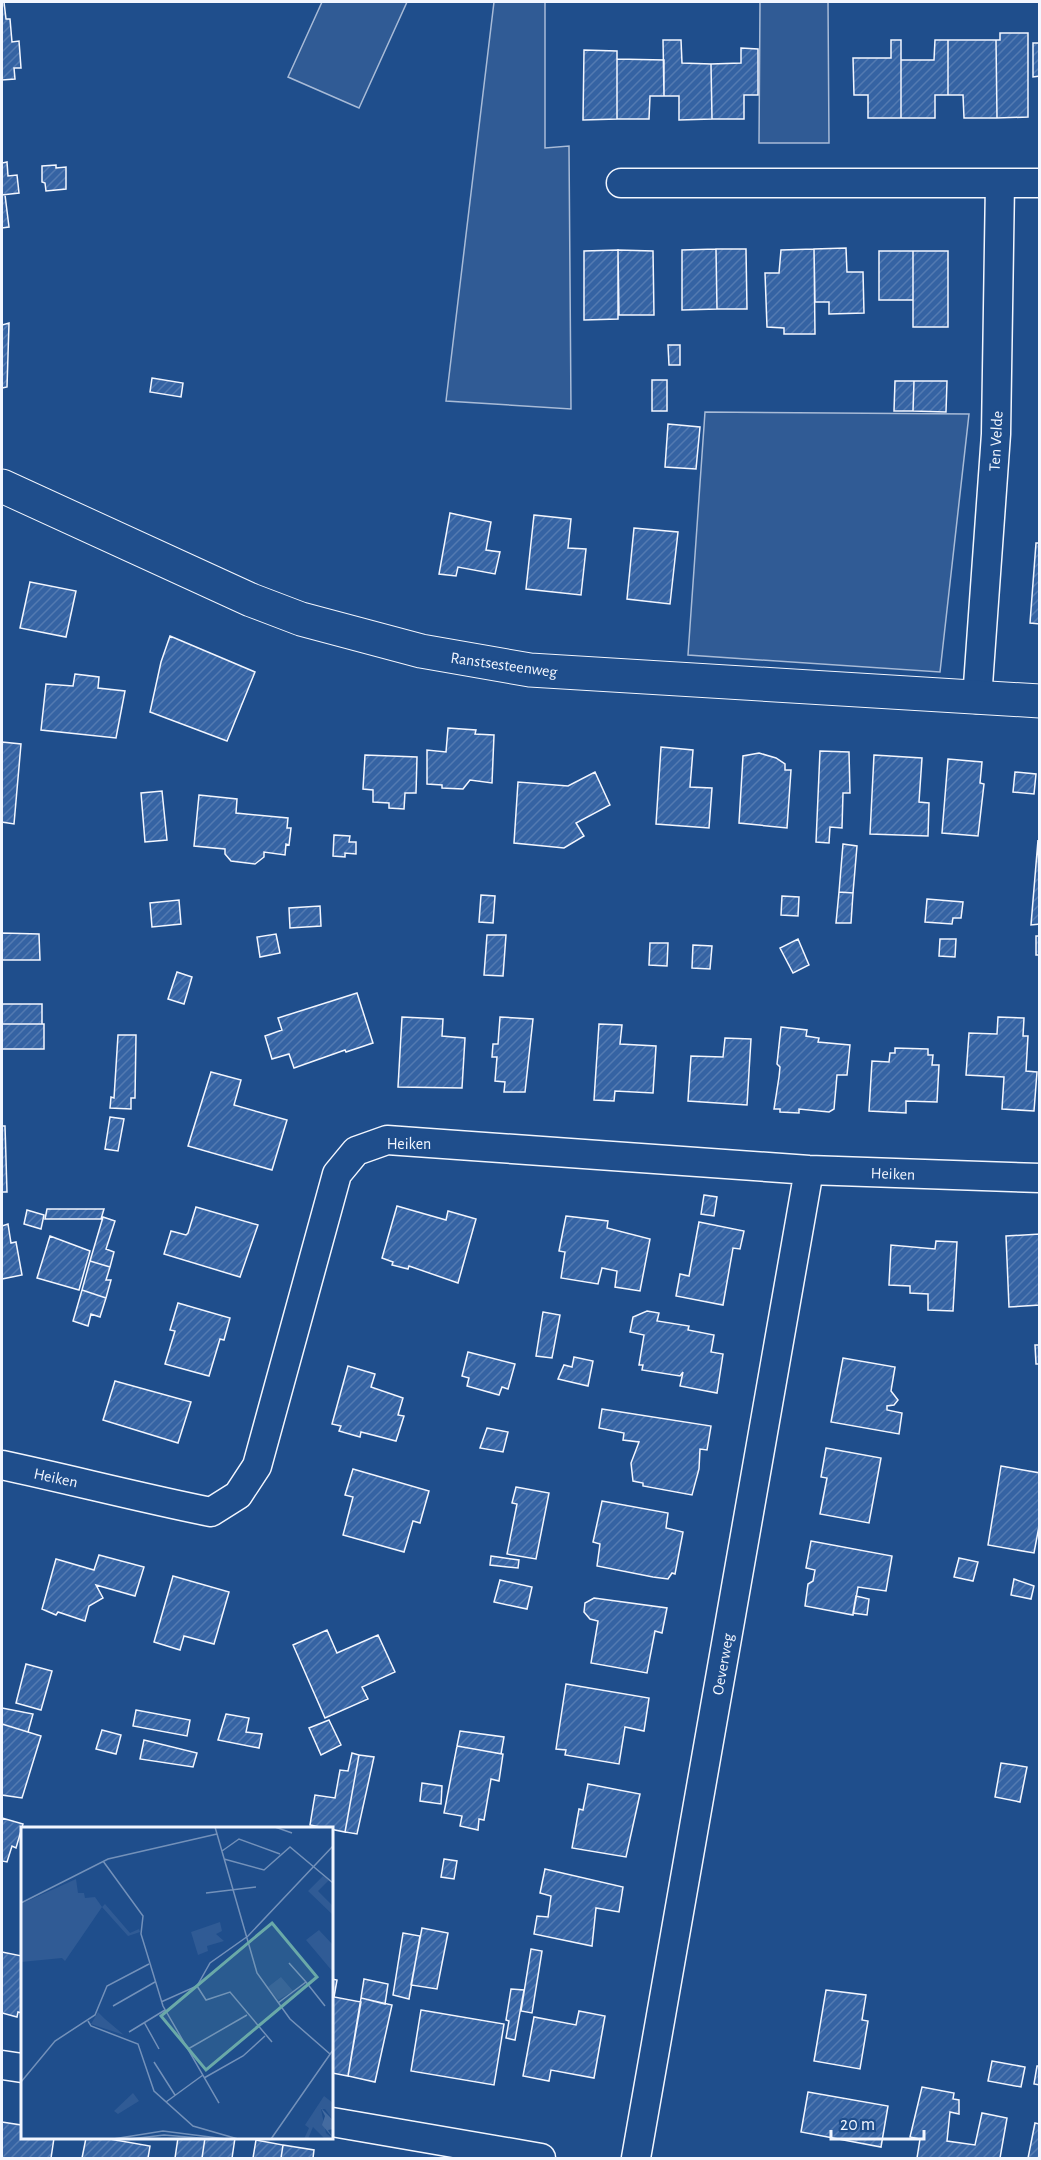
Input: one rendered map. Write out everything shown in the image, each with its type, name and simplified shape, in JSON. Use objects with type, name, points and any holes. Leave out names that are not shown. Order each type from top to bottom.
[{"type":"street","points":[[621,183],[1040,183]]},
{"type":"street","name":"Ten Velde","points":[[977,699],[996,434],[1000,183]]},
{"type":"street","name":"Ranstsesteenweg","points":[[2,486],[251,600],[301,619],[421,651],[530,670],[977,699],[1040,701]]},
{"type":"street","name":"Heiken","points":[[2,1465],[211,1512],[237,1495],[257,1466],[337,1174],[357,1151],[387,1140],[809,1170],[1040,1178]]},
{"type":"street","name":"Oeverweg","points":[[636,2158],[809,1170]]},
{"type":"street","points":[[2,2065],[21,2068]]},
{"type":"street","points":[[333,2122],[541,2158]]},
{"type":"shaded area","points":[[322,2],[407,2],[359,108],[288,77]]},
{"type":"shaded area","points":[[494,2],[545,2],[545,148],[569,146],[571,409],[446,401]]},
{"type":"shaded area","points":[[760,2],[828,2],[829,143],[759,143]]},
{"type":"shaded area","points":[[705,412],[969,414],[940,672],[688,655]]},
{"type":"building","points":[[2,2],[4,2],[6,19],[10,19],[12,42],[19,41],[21,68],[14,68],[15,79],[2,80]]},
{"type":"building","points":[[1000,33],[1028,33],[1028,117],[997,118],[996,40],[1000,40]]},
{"type":"building","points":[[663,40],[681,40],[682,63],[711,64],[712,119],[679,120],[679,96],[664,96]]},
{"type":"building","points":[[891,40],[901,40],[901,118],[868,118],[868,95],[854,95],[853,58],[891,58]]},
{"type":"building","points":[[935,40],[948,40],[948,95],[935,95],[935,118],[901,118],[901,60],[934,60]]},
{"type":"building","points":[[948,40],[996,40],[997,118],[964,118],[963,95],[948,95]]},
{"type":"building","points":[[1033,43],[1040,43],[1040,76],[1033,77]]},
{"type":"building","points":[[741,48],[758,49],[758,95],[744,95],[744,119],[712,119],[711,64],[741,63]]},
{"type":"building","points":[[584,50],[617,51],[617,119],[583,120]]},
{"type":"building","points":[[617,59],[664,60],[664,96],[650,96],[649,119],[617,119]]},
{"type":"building","points":[[7,162],[8,176],[17,175],[19,193],[2,195],[2,163]]},
{"type":"building","points":[[56,165],[56,168],[66,167],[66,189],[46,191],[45,183],[42,182],[42,166]]},
{"type":"building","points":[[2,195],[5,195],[9,227],[2,228]]},
{"type":"building","points":[[846,248],[847,272],[863,272],[864,313],[829,314],[829,302],[815,302],[814,249]]},
{"type":"building","points":[[716,249],[717,309],[682,310],[682,250]]},
{"type":"building","points":[[716,249],[746,249],[747,309],[717,309]]},
{"type":"building","points":[[814,249],[815,334],[784,334],[784,328],[767,327],[765,273],[779,273],[781,250]]},
{"type":"building","points":[[618,250],[653,251],[654,315],[619,315]]},
{"type":"building","points":[[618,250],[618,319],[584,320],[584,251]]},
{"type":"building","points":[[879,251],[913,251],[913,300],[879,300]]},
{"type":"building","points":[[913,251],[948,251],[948,327],[913,327]]},
{"type":"building","points":[[9,323],[7,387],[2,388],[2,325]]},
{"type":"building","points":[[668,345],[680,345],[680,365],[669,365]]},
{"type":"building","points":[[152,378],[183,383],[181,397],[150,392]]},
{"type":"building","points":[[652,380],[667,380],[667,411],[652,411]]},
{"type":"building","points":[[895,381],[914,381],[913,411],[894,411]]},
{"type":"building","points":[[914,381],[947,381],[946,412],[913,411]]},
{"type":"building","points":[[668,424],[700,427],[696,469],[665,467]]},
{"type":"building","points":[[450,513],[491,522],[486,550],[500,552],[495,574],[458,567],[456,576],[439,574]]},
{"type":"building","points":[[534,515],[571,519],[568,548],[586,549],[581,595],[526,589]]},
{"type":"building","points":[[634,528],[678,532],[670,604],[627,599]]},
{"type":"building","points":[[1036,543],[1040,543],[1040,624],[1030,623]]},
{"type":"building","points":[[30,582],[76,591],[66,637],[20,628]]},
{"type":"building","points":[[170,636],[255,672],[227,741],[150,712],[161,662]]},
{"type":"building","points":[[75,674],[99,677],[98,688],[125,691],[116,738],[41,730],[46,684],[73,686]]},
{"type":"building","points":[[448,728],[476,730],[475,734],[494,735],[492,783],[470,780],[463,789],[442,788],[442,785],[427,784],[427,750],[446,752]]},
{"type":"building","points":[[2,742],[21,744],[14,824],[2,822]]},
{"type":"building","points":[[661,747],[693,750],[690,787],[712,788],[709,828],[656,824]]},
{"type":"building","points":[[820,751],[849,752],[850,793],[843,793],[842,828],[830,827],[829,843],[816,842]]},
{"type":"building","points":[[759,753],[776,758],[785,764],[785,770],[791,770],[787,828],[739,823],[743,756]]},
{"type":"building","points":[[365,755],[417,757],[416,793],[405,793],[404,809],[389,808],[389,803],[373,802],[373,790],[363,789]]},
{"type":"building","points":[[874,755],[922,758],[919,802],[929,803],[928,836],[870,834]]},
{"type":"building","points":[[948,759],[982,762],[980,783],[984,784],[978,836],[942,833]]},
{"type":"building","points":[[595,772],[610,805],[576,823],[584,836],[564,848],[514,843],[518,782],[568,786]]},
{"type":"building","points":[[1015,772],[1036,774],[1034,794],[1013,792]]},
{"type":"building","points":[[162,791],[167,840],[145,842],[141,793]]},
{"type":"building","points":[[199,795],[237,799],[236,813],[288,818],[287,828],[291,828],[285,855],[264,852],[264,857],[255,864],[231,861],[225,854],[225,849],[194,846]]},
{"type":"building","points":[[334,835],[350,836],[349,842],[356,842],[356,854],[345,853],[345,857],[333,856]]},
{"type":"building","points":[[1038,840],[1040,924],[1031,925]]},
{"type":"building","points":[[843,844],[857,846],[853,893],[839,892]]},
{"type":"building","points":[[839,892],[853,893],[851,923],[836,923]]},
{"type":"building","points":[[481,895],[495,896],[493,923],[479,922]]},
{"type":"building","points":[[782,896],[799,897],[798,916],[781,915]]},
{"type":"building","points":[[927,899],[963,902],[961,918],[953,918],[952,924],[925,922]]},
{"type":"building","points":[[179,900],[181,924],[152,927],[150,903]]},
{"type":"building","points":[[320,906],[321,926],[290,928],[289,908]]},
{"type":"building","points":[[2,933],[39,934],[40,960],[2,960]]},
{"type":"building","points":[[276,934],[280,953],[260,957],[257,937]]},
{"type":"building","points":[[487,935],[506,935],[503,976],[484,975]]},
{"type":"building","points":[[1036,936],[1040,936],[1040,955],[1036,955]]},
{"type":"building","points":[[798,939],[809,965],[793,973],[780,948]]},
{"type":"building","points":[[940,939],[956,939],[955,957],[939,956]]},
{"type":"building","points":[[650,943],[668,943],[667,966],[649,965]]},
{"type":"building","points":[[693,945],[712,946],[710,969],[692,968]]},
{"type":"building","points":[[177,972],[192,977],[184,1004],[168,999]]},
{"type":"building","points":[[357,993],[373,1043],[294,1068],[289,1054],[272,1059],[265,1036],[282,1030],[278,1018]]},
{"type":"building","points":[[2,1004],[42,1004],[42,1024],[2,1024]]},
{"type":"building","points":[[402,1017],[443,1019],[442,1036],[465,1038],[462,1088],[398,1087]]},
{"type":"building","points":[[500,1017],[533,1019],[525,1092],[504,1092],[505,1082],[495,1081],[497,1057],[492,1057],[493,1044],[498,1044]]},
{"type":"building","points":[[998,1017],[1024,1018],[1023,1036],[1028,1036],[1026,1071],[1037,1072],[1034,1111],[1002,1109],[1004,1077],[966,1075],[969,1033],[997,1034]]},
{"type":"building","points":[[2,1024],[44,1024],[44,1049],[2,1049]]},
{"type":"building","points":[[599,1024],[622,1025],[620,1044],[656,1046],[653,1093],[615,1091],[614,1101],[594,1100]]},
{"type":"building","points":[[781,1027],[807,1030],[806,1036],[819,1038],[818,1042],[850,1045],[847,1075],[837,1075],[834,1109],[829,1112],[799,1109],[799,1113],[780,1112],[780,1109],[774,1109],[780,1067],[777,1064]]},
{"type":"building","points":[[118,1035],[136,1035],[135,1098],[131,1098],[131,1109],[110,1108],[111,1097],[114,1098]]},
{"type":"building","points":[[725,1038],[751,1039],[747,1105],[688,1101],[691,1056],[723,1057]]},
{"type":"building","points":[[895,1048],[928,1049],[928,1055],[933,1055],[932,1065],[939,1065],[937,1102],[906,1101],[906,1113],[869,1111],[872,1061],[889,1062],[890,1053],[895,1053]]},
{"type":"building","points":[[211,1072],[241,1080],[234,1105],[287,1120],[272,1170],[188,1146]]},
{"type":"building","points":[[110,1117],[124,1119],[118,1151],[105,1149]]},
{"type":"building","points":[[2,1126],[5,1126],[7,1192],[2,1192]]},
{"type":"building","points":[[704,1195],[717,1197],[714,1216],[701,1214]]},
{"type":"building","points":[[397,1206],[446,1220],[448,1211],[476,1219],[458,1283],[409,1266],[408,1269],[392,1265],[393,1262],[382,1258]]},
{"type":"building","points":[[196,1207],[258,1225],[240,1277],[164,1254],[171,1231],[186,1235],[188,1233]]},
{"type":"building","points":[[47,1209],[104,1209],[101,1219],[45,1219]]},
{"type":"building","points":[[27,1210],[44,1215],[41,1229],[24,1224]]},
{"type":"building","points":[[566,1216],[608,1221],[607,1228],[650,1239],[640,1291],[615,1287],[617,1271],[602,1268],[598,1284],[561,1278],[565,1252],[559,1251]]},
{"type":"building","points":[[103,1217],[115,1221],[106,1249],[114,1252],[110,1267],[90,1261]]},
{"type":"building","points":[[699,1222],[744,1231],[740,1249],[733,1248],[723,1305],[676,1296],[680,1274],[689,1276]]},
{"type":"building","points":[[8,1224],[11,1243],[16,1242],[22,1275],[2,1279],[2,1226]]},
{"type":"building","points":[[1040,1234],[1040,1305],[1009,1307],[1006,1236]]},
{"type":"building","points":[[50,1236],[90,1251],[79,1290],[37,1278]]},
{"type":"building","points":[[936,1241],[957,1242],[953,1311],[928,1310],[928,1294],[910,1293],[910,1286],[889,1285],[891,1245],[935,1249]]},
{"type":"building","points":[[90,1261],[110,1267],[106,1280],[111,1280],[106,1298],[82,1290]]},
{"type":"building","points":[[82,1290],[106,1298],[100,1317],[91,1314],[88,1326],[73,1321]]},
{"type":"building","points":[[178,1303],[230,1318],[224,1340],[220,1339],[209,1376],[165,1364],[175,1331],[170,1330]]},
{"type":"building","points":[[647,1311],[659,1313],[657,1321],[689,1326],[688,1330],[714,1335],[711,1352],[723,1354],[717,1393],[680,1386],[683,1372],[680,1376],[642,1370],[643,1365],[639,1365],[644,1335],[630,1332],[633,1317]]},
{"type":"building","points":[[543,1312],[560,1315],[552,1358],[536,1356]]},
{"type":"building","points":[[1035,1345],[1040,1345],[1040,1364],[1036,1364]]},
{"type":"building","points":[[468,1352],[515,1364],[508,1389],[502,1387],[499,1395],[467,1386],[469,1378],[462,1376]]},
{"type":"building","points":[[574,1357],[593,1361],[588,1386],[558,1379],[564,1365],[572,1367]]},
{"type":"building","points":[[843,1358],[895,1367],[891,1391],[898,1400],[894,1405],[887,1406],[887,1410],[902,1413],[899,1434],[831,1422]]},
{"type":"building","points":[[348,1366],[375,1374],[371,1387],[403,1398],[398,1415],[404,1416],[396,1441],[361,1432],[360,1437],[339,1431],[341,1426],[332,1424]]},
{"type":"building","points":[[115,1381],[191,1402],[178,1443],[103,1420]]},
{"type":"building","points":[[602,1409],[711,1426],[707,1450],[700,1449],[699,1469],[692,1495],[643,1486],[643,1483],[633,1481],[631,1463],[639,1442],[623,1440],[624,1433],[599,1428]]},
{"type":"building","points":[[487,1428],[508,1432],[503,1452],[480,1448]]},
{"type":"building","points":[[826,1448],[881,1458],[869,1523],[820,1514],[827,1478],[821,1477]]},
{"type":"building","points":[[1001,1466],[1040,1473],[1040,1521],[1034,1553],[988,1545]]},
{"type":"building","points":[[353,1469],[429,1491],[420,1523],[413,1521],[404,1552],[343,1535],[353,1497],[345,1495]]},
{"type":"building","points":[[516,1487],[549,1493],[536,1559],[507,1554],[517,1504],[512,1503]]},
{"type":"building","points":[[602,1501],[668,1513],[666,1528],[683,1532],[675,1574],[672,1573],[668,1579],[597,1566],[600,1544],[593,1542]]},
{"type":"building","points":[[811,1541],[892,1556],[886,1591],[858,1587],[853,1615],[805,1606],[808,1584],[813,1581],[815,1570],[806,1568]]},
{"type":"building","points":[[99,1555],[144,1567],[135,1596],[96,1585],[103,1598],[89,1606],[85,1621],[58,1612],[56,1615],[42,1609],[56,1559],[94,1570]]},
{"type":"building","points":[[491,1556],[519,1560],[518,1568],[490,1565]]},
{"type":"building","points":[[959,1558],[978,1562],[973,1581],[954,1577]]},
{"type":"building","points":[[173,1576],[229,1592],[214,1644],[184,1636],[180,1650],[154,1642]]},
{"type":"building","points":[[1014,1579],[1034,1586],[1031,1599],[1011,1595]]},
{"type":"building","points":[[500,1580],[532,1587],[527,1609],[494,1602]]},
{"type":"building","points":[[856,1596],[869,1599],[867,1615],[853,1613]]},
{"type":"building","points":[[594,1598],[667,1608],[662,1633],[655,1631],[647,1673],[591,1663],[598,1621],[590,1619],[584,1612],[585,1603]]},
{"type":"building","points":[[327,1630],[337,1653],[378,1635],[395,1672],[362,1687],[368,1699],[325,1718],[293,1645]]},
{"type":"building","points":[[26,1664],[52,1671],[41,1710],[16,1703]]},
{"type":"building","points":[[566,1684],[649,1698],[644,1731],[625,1727],[619,1764],[565,1755],[566,1750],[556,1749]]},
{"type":"building","points":[[2,1708],[33,1714],[28,1732],[2,1724]]},
{"type":"building","points":[[136,1710],[190,1720],[187,1736],[133,1726]]},
{"type":"building","points":[[226,1714],[249,1718],[246,1732],[262,1734],[259,1748],[218,1740]]},
{"type":"building","points":[[329,1720],[341,1745],[321,1755],[309,1728]]},
{"type":"building","points":[[2,1724],[41,1736],[22,1798],[2,1795]]},
{"type":"building","points":[[102,1730],[121,1735],[116,1754],[96,1749]]},
{"type":"building","points":[[460,1731],[504,1737],[501,1754],[457,1746]]},
{"type":"building","points":[[144,1740],[197,1753],[193,1767],[140,1759]]},
{"type":"building","points":[[457,1746],[503,1754],[499,1781],[491,1779],[484,1820],[479,1819],[478,1830],[460,1826],[462,1816],[444,1813]]},
{"type":"building","points":[[352,1753],[359,1755],[345,1832],[333,1830],[333,1827],[310,1825],[315,1795],[335,1798],[340,1770],[348,1771]]},
{"type":"building","points":[[359,1755],[374,1757],[357,1834],[345,1832]]},
{"type":"building","points":[[1001,1763],[1027,1767],[1020,1802],[995,1797]]},
{"type":"building","points":[[422,1783],[442,1786],[441,1804],[420,1801]]},
{"type":"building","points":[[588,1784],[640,1794],[626,1857],[572,1848],[579,1809],[583,1810]]},
{"type":"building","points":[[2,1818],[23,1824],[16,1848],[12,1846],[7,1862],[2,1861]]},
{"type":"building","points":[[444,1859],[457,1861],[454,1879],[441,1877]]},
{"type":"building","points":[[545,1869],[623,1887],[619,1912],[596,1908],[592,1946],[534,1934],[537,1916],[548,1917],[551,1896],[540,1893]]},
{"type":"building","points":[[422,1928],[448,1933],[437,1989],[411,1985]]},
{"type":"building","points":[[403,1933],[420,1936],[409,1999],[393,1995]]},
{"type":"building","points":[[531,1949],[542,1951],[532,2013],[521,2011]]},
{"type":"building","points":[[2,1952],[21,1956],[21,2013],[18,2012],[17,2017],[2,2013]]},
{"type":"building","points":[[333,1979],[337,1980],[334,1997],[361,2002],[348,2076],[333,2073]]},
{"type":"building","points":[[364,1979],[388,1984],[385,2004],[361,1998]]},
{"type":"building","points":[[511,1989],[524,1990],[515,2040],[506,2038],[509,2021],[506,2020]]},
{"type":"building","points":[[826,1990],[866,1995],[862,2020],[868,2021],[860,2069],[814,2061]]},
{"type":"building","points":[[361,1998],[392,2005],[375,2082],[348,2076]]},
{"type":"building","points":[[421,2010],[504,2024],[494,2085],[411,2071]]},
{"type":"building","points":[[579,2011],[605,2016],[594,2078],[551,2070],[549,2081],[523,2076],[534,2017],[576,2025]]},
{"type":"building","points":[[992,2061],[1025,2067],[1021,2087],[988,2081]]},
{"type":"building","points":[[1037,2066],[1040,2066],[1040,2085],[1034,2084]]},
{"type":"building","points":[[922,2087],[954,2093],[953,2099],[959,2100],[959,2114],[950,2112],[947,2141],[975,2145],[982,2113],[1007,2118],[1000,2158],[917,2158],[920,2139],[910,2137]]},
{"type":"building","points":[[808,2092],[888,2106],[881,2147],[801,2132]]},
{"type":"building","points":[[2,2122],[21,2125],[21,2139],[54,2139],[51,2158],[2,2158]]},
{"type":"building","points":[[1035,2123],[1040,2124],[1040,2158],[1028,2158]]},
{"type":"building","points":[[86,2139],[110,2139],[150,2146],[148,2158],[82,2158]]},
{"type":"building","points":[[178,2139],[205,2139],[202,2158],[175,2158]]},
{"type":"building","points":[[205,2139],[235,2139],[232,2158],[202,2158]]},
{"type":"building","points":[[256,2140],[283,2145],[281,2158],[253,2158]]},
{"type":"building","points":[[283,2145],[314,2150],[313,2158],[281,2158]]}]
